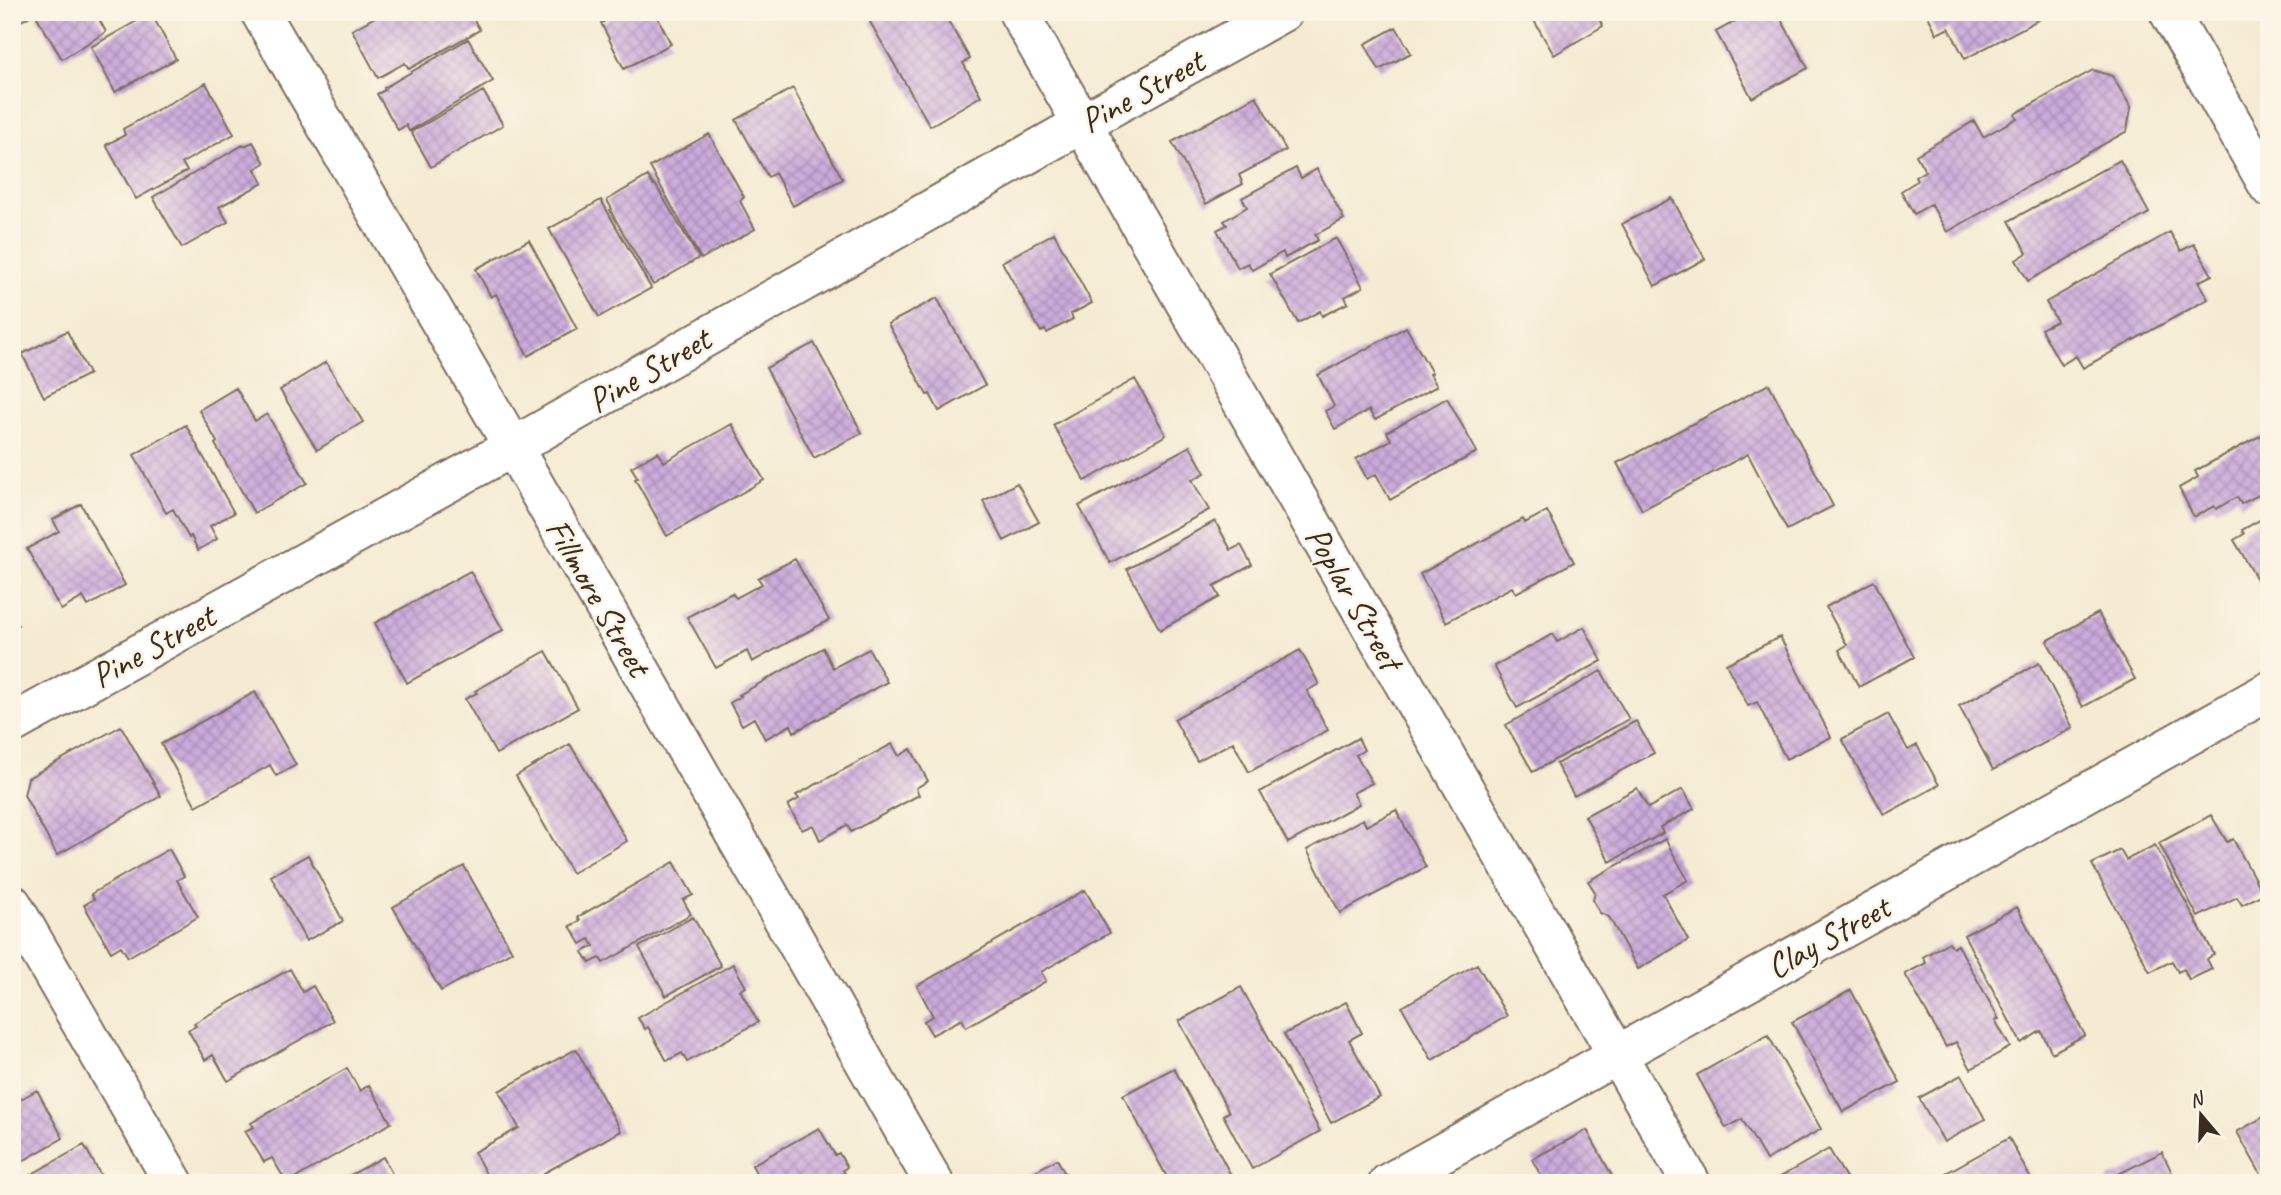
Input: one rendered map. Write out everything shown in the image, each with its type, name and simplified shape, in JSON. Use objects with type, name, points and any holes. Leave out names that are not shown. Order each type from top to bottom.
[{"type":"street","name":"Fillmore Street","points":[[260,12],[513,447],[934,1183]]},
{"type":"street","name":"Poplar Street","points":[[1017,12],[1690,1183]]},
{"type":"street","name":"Pine Street","points":[[12,724],[513,447],[1283,12]]},
{"type":"street","points":[[2169,12],[2269,187]]},
{"type":"street","name":"Clay Street","points":[[1388,1183],[2269,691]]},
{"type":"street","points":[[12,904],[174,1183]]},
{"type":"building","points":[[12,12],[37,12],[16,24]]},
{"type":"building","points":[[45,12],[95,12],[106,32],[62,59],[37,17]]},
{"type":"building","points":[[384,12],[469,12],[480,30],[409,69],[405,63],[378,78],[352,30]]},
{"type":"building","points":[[621,12],[655,12],[671,44],[624,69],[601,23]]},
{"type":"building","points":[[887,12],[943,12],[970,59],[963,63],[981,96],[930,126],[870,22]]},
{"type":"building","points":[[1529,12],[1595,12],[1603,26],[1554,55]]},
{"type":"building","points":[[1752,12],[1777,12],[1808,68],[1752,98],[1716,32]]},
{"type":"building","points":[[1926,12],[2053,12],[1965,59],[1949,28],[1937,34]]},
{"type":"building","points":[[151,13],[176,59],[115,92],[91,47]]},
{"type":"building","points":[[1396,27],[1411,53],[1379,70],[1365,44]]},
{"type":"building","points":[[468,39],[493,81],[409,131],[406,125],[398,130],[377,94]]},
{"type":"building","points":[[2093,70],[2112,76],[2131,107],[2127,131],[1947,232],[1931,204],[1914,214],[1901,191],[1917,181],[1915,177],[1925,171],[1916,155],[1974,121],[1983,137],[2017,118],[2015,114]]},
{"type":"building","points":[[206,83],[234,134],[182,163],[187,171],[136,199],[106,145],[125,135],[123,129]]},
{"type":"building","points":[[793,88],[843,179],[793,206],[775,173],[768,177],[736,120]]},
{"type":"building","points":[[483,91],[503,125],[431,167],[411,132]]},
{"type":"building","points":[[1256,96],[1286,150],[1239,175],[1243,184],[1206,204],[1172,142]]},
{"type":"building","points":[[709,134],[744,197],[740,201],[755,229],[701,259],[650,167]]},
{"type":"building","points":[[253,142],[265,163],[255,169],[263,183],[219,207],[228,222],[182,248],[153,197],[243,145]]},
{"type":"building","points":[[2120,160],[2149,213],[2028,281],[2016,260],[2027,253],[2009,221]]},
{"type":"building","points":[[1296,168],[1301,178],[1317,169],[1344,219],[1315,235],[1318,240],[1285,258],[1283,252],[1252,270],[1248,263],[1238,268],[1217,230],[1227,225],[1224,221],[1247,207],[1242,198]]},
{"type":"building","points":[[648,176],[699,258],[653,285],[610,210],[612,209],[607,200]]},
{"type":"building","points":[[1672,198],[1705,259],[1655,286],[1622,224]]},
{"type":"building","points":[[601,200],[651,288],[599,317],[549,229]]},
{"type":"building","points":[[2170,232],[2181,251],[2194,244],[2212,275],[2198,282],[2208,299],[2083,368],[2076,356],[2061,365],[2041,329],[2057,321],[2046,302]]},
{"type":"building","points":[[1054,233],[1092,303],[1071,314],[1073,319],[1047,333],[1045,330],[1041,332],[1002,262]]},
{"type":"building","points":[[1336,238],[1363,287],[1345,297],[1348,303],[1322,316],[1320,311],[1298,323],[1270,274]]},
{"type":"building","points":[[529,240],[577,329],[528,356],[496,294],[491,297],[476,269]]},
{"type":"building","points":[[937,298],[985,385],[939,411],[930,394],[927,395],[888,324]]},
{"type":"building","points":[[1406,327],[1437,386],[1375,420],[1369,410],[1335,429],[1325,411],[1334,406],[1318,375]]},
{"type":"building","points":[[67,331],[89,374],[44,397],[22,354]]},
{"type":"building","points":[[814,343],[862,433],[814,458],[766,368]]},
{"type":"building","points":[[326,362],[363,422],[317,450],[280,390]]},
{"type":"building","points":[[1135,379],[1166,435],[1085,481],[1053,425]]},
{"type":"building","points":[[1769,384],[1833,506],[1787,530],[1748,454],[1642,510],[1617,463]]},
{"type":"building","points":[[236,388],[255,421],[267,414],[307,483],[254,513],[199,410]]},
{"type":"building","points":[[1447,398],[1477,452],[1390,500],[1376,474],[1367,479],[1356,459],[1391,440],[1387,432]]},
{"type":"building","points":[[732,424],[764,480],[667,536],[631,467],[658,452],[664,462]]},
{"type":"building","points":[[186,425],[234,513],[210,526],[217,539],[198,550],[173,509],[166,513],[134,455]]},
{"type":"building","points":[[2269,431],[2269,490],[2241,504],[2237,497],[2194,517],[2179,488],[2198,477],[2195,471]]},
{"type":"building","points":[[1190,446],[1205,473],[1192,480],[1209,510],[1110,563],[1079,506]]},
{"type":"building","points":[[1017,483],[1039,522],[1004,541],[983,501]]},
{"type":"building","points":[[81,504],[125,585],[88,606],[83,597],[61,610],[27,549],[59,531],[53,520]]},
{"type":"building","points":[[1547,511],[1574,562],[1516,593],[1512,587],[1446,622],[1420,574],[1523,519],[1525,523]]},
{"type":"building","points":[[2269,515],[2269,575],[2258,581],[2234,540],[2244,534],[2242,530]]},
{"type":"building","points":[[1215,521],[1231,550],[1241,545],[1252,565],[1214,586],[1220,597],[1160,630],[1127,569]]},
{"type":"building","points":[[795,559],[829,620],[752,662],[747,651],[716,668],[687,617],[732,593],[736,598],[762,584],[758,578]]},
{"type":"building","points":[[470,571],[503,630],[407,683],[375,623]]},
{"type":"building","points":[[1874,581],[1914,657],[1859,687],[1839,650],[1847,645],[1826,607]]},
{"type":"building","points":[[12,609],[18,625],[12,628]]},
{"type":"building","points":[[2098,613],[2135,679],[2083,707],[2047,641]]},
{"type":"building","points":[[1584,627],[1602,661],[1517,708],[1494,666],[1553,634],[1557,642]]},
{"type":"building","points":[[1780,637],[1831,737],[1786,759],[1757,702],[1748,706],[1726,664]]},
{"type":"building","points":[[823,648],[833,668],[869,649],[887,682],[794,732],[791,725],[765,739],[754,718],[742,725],[730,703],[741,696],[739,695]]},
{"type":"building","points":[[1300,650],[1319,684],[1307,691],[1328,730],[1249,772],[1233,742],[1197,761],[1174,719]]},
{"type":"building","points":[[546,651],[578,708],[496,754],[465,699]]},
{"type":"building","points":[[2039,663],[2073,728],[1993,770],[1959,706]]},
{"type":"building","points":[[1601,671],[1629,719],[1533,772],[1506,725]]},
{"type":"building","points":[[255,692],[296,765],[276,776],[270,765],[196,806],[161,744]]},
{"type":"building","points":[[1888,714],[1908,750],[1917,745],[1939,785],[1884,815],[1842,739]]},
{"type":"building","points":[[1636,721],[1654,753],[1574,796],[1556,764]]},
{"type":"building","points":[[121,726],[161,796],[57,855],[24,795],[28,778]]},
{"type":"building","points":[[1358,738],[1364,750],[1356,755],[1372,783],[1353,793],[1359,804],[1288,843],[1260,792]]},
{"type":"building","points":[[570,744],[627,841],[572,873],[516,776]]},
{"type":"building","points":[[892,744],[899,756],[911,749],[928,781],[916,788],[919,795],[851,832],[847,825],[820,840],[813,825],[802,830],[788,805],[799,799],[796,795]]},
{"type":"building","points":[[1637,788],[1648,808],[1683,789],[1694,809],[1660,827],[1663,833],[1610,862],[1585,816]]},
{"type":"building","points":[[1396,810],[1426,867],[1340,913],[1307,850],[1363,819],[1366,826]]},
{"type":"building","points":[[2211,815],[2227,842],[2233,839],[2263,894],[2242,905],[2237,897],[2198,917],[2159,843]]},
{"type":"building","points":[[1665,839],[1688,880],[1663,894],[1688,940],[1638,969],[1609,917],[1600,913],[1593,900],[1595,892],[1588,881]]},
{"type":"building","points":[[2155,845],[2214,954],[2207,959],[2212,969],[2189,980],[2184,969],[2178,972],[2172,961],[2150,972],[2092,864],[2120,850],[2126,860]]},
{"type":"building","points":[[169,849],[184,876],[177,880],[198,917],[128,957],[121,946],[111,952],[84,905],[94,899],[91,894]]},
{"type":"building","points":[[308,855],[343,921],[306,941],[271,876]]},
{"type":"building","points":[[674,862],[693,895],[683,900],[691,914],[603,963],[600,958],[590,963],[583,952],[594,946],[590,939],[581,944],[570,926],[580,921],[578,917]]},
{"type":"building","points":[[464,866],[512,951],[441,991],[393,907]]},
{"type":"building","points":[[1085,890],[1110,933],[1041,972],[1046,981],[966,1027],[962,1019],[932,1035],[924,1021],[933,1016],[917,986]]},
{"type":"building","points":[[2017,907],[2085,1035],[2052,1053],[2041,1031],[2021,1043],[1964,935]]},
{"type":"building","points":[[693,917],[721,966],[666,996],[639,947]]},
{"type":"building","points":[[1949,942],[1953,948],[1958,945],[1999,1019],[1995,1020],[2010,1047],[1971,1069],[1956,1042],[1946,1047],[1905,974],[1926,963],[1923,957]]},
{"type":"building","points":[[733,964],[746,987],[740,990],[758,1022],[687,1062],[682,1053],[667,1061],[648,1027],[645,1029],[638,1018]]},
{"type":"building","points":[[1477,964],[1507,1016],[1432,1060],[1402,1007]]},
{"type":"building","points":[[290,969],[303,992],[313,986],[333,1021],[228,1081],[213,1055],[205,1060],[188,1030],[196,1026],[194,1023]]},
{"type":"building","points":[[1241,987],[1320,1131],[1252,1169],[1223,1115],[1229,1112],[1179,1021]]},
{"type":"building","points":[[1851,990],[1900,1082],[1843,1112],[1792,1022]]},
{"type":"building","points":[[1346,1002],[1362,1033],[1349,1040],[1380,1097],[1331,1123],[1284,1034]]},
{"type":"building","points":[[1768,1035],[1821,1129],[1766,1160],[1742,1119],[1726,1128],[1697,1075]]},
{"type":"building","points":[[576,1049],[621,1131],[544,1173],[549,1183],[491,1183],[474,1152],[519,1128],[499,1091]]},
{"type":"building","points":[[347,1068],[360,1091],[369,1085],[391,1123],[287,1183],[272,1158],[264,1162],[245,1131],[254,1127],[251,1123]]},
{"type":"building","points":[[1174,1068],[1235,1183],[1170,1183],[1123,1095]]},
{"type":"building","points":[[1961,1075],[1985,1119],[1944,1142],[1919,1098]]},
{"type":"building","points":[[37,1090],[63,1138],[12,1167],[12,1104]]},
{"type":"building","points":[[2269,1114],[2269,1175],[2263,1178],[2237,1132]]},
{"type":"building","points":[[819,1128],[835,1155],[839,1153],[847,1167],[843,1170],[847,1178],[838,1183],[761,1183],[752,1165]]},
{"type":"building","points":[[1587,1130],[1616,1183],[1545,1183],[1532,1159]]},
{"type":"building","points":[[2009,1138],[2033,1183],[1928,1183]]},
{"type":"building","points":[[84,1145],[105,1183],[16,1183]]},
{"type":"building","points":[[1829,1149],[1849,1183],[1777,1183],[1775,1180]]},
{"type":"building","points":[[2162,1152],[2177,1183],[2109,1183],[2107,1180]]},
{"type":"building","points":[[383,1157],[397,1183],[336,1183]]},
{"type":"building","points":[[1057,1159],[1070,1183],[1014,1183]]}]
